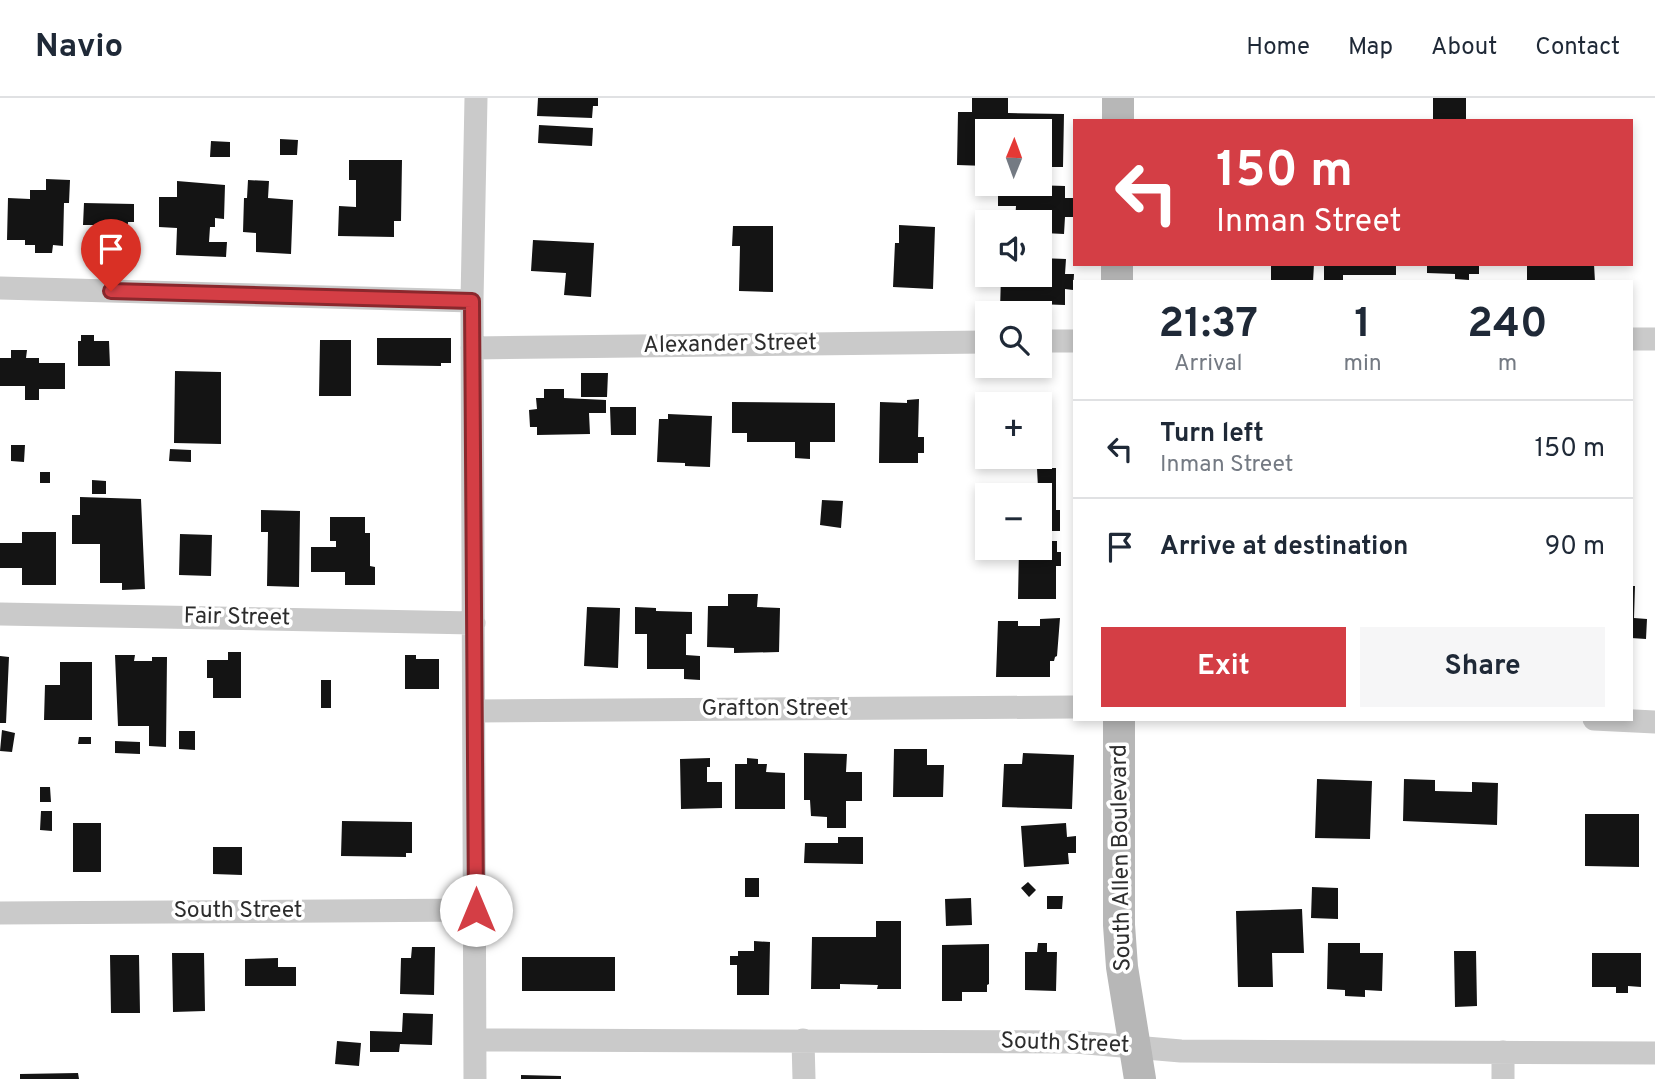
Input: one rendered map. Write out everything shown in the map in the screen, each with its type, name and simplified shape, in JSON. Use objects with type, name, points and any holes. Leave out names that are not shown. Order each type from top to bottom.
[{"type":"street","points":[[475,1079],[472,301],[476,98]]},
{"type":"street","points":[[1118,98],[1118,119]]},
{"type":"street","points":[[0,288],[472,301]]},
{"type":"street","points":[[1633,339],[1655,339]]},
{"type":"street","points":[[1052,341],[1073,341]]},
{"type":"street","name":"Alexander Street","points":[[472,348],[975,342]]},
{"type":"street","name":"Fair Street","points":[[0,614],[474,623]]},
{"type":"street","name":"Grafton Street","points":[[475,711],[1073,707]]},
{"type":"street","name":"South Allen Boulevard","points":[[1118,721],[1119,925],[1140,1079]]},
{"type":"street","points":[[1633,721],[1655,722]]},
{"type":"street","name":"South Street","points":[[0,913],[476,910]]},
{"type":"street","name":"South Street","points":[[476,1040],[1075,1042],[1181,1051],[1655,1053]]},
{"type":"street","points":[[803,1041],[804,1079]]},
{"type":"street","points":[[1503,1052],[1503,1079]]},
{"type":"building","points":[[538,98],[598,98],[598,106],[593,106],[592,118],[537,116]]},
{"type":"building","points":[[972,98],[1008,98],[1008,113],[1064,114],[1063,167],[1052,167],[1052,119],[975,119],[975,166],[957,165],[958,112],[972,112]]},
{"type":"building","points":[[1433,98],[1466,98],[1466,119],[1433,119]]},
{"type":"building","points":[[539,125],[593,128],[592,146],[538,143]]},
{"type":"building","points":[[280,139],[298,140],[297,155],[280,155]]},
{"type":"building","points":[[211,141],[230,142],[230,157],[210,157]]},
{"type":"building","points":[[349,160],[402,160],[401,221],[394,221],[394,237],[338,236],[339,206],[356,207],[356,180],[349,180]]},
{"type":"building","points":[[46,179],[70,180],[69,203],[64,203],[63,246],[53,245],[52,253],[35,253],[35,245],[25,245],[25,240],[7,240],[8,198],[30,199],[30,190],[46,190]]},
{"type":"building","points":[[248,180],[269,181],[268,198],[293,200],[291,254],[256,252],[256,233],[243,232],[244,198],[247,198]]},
{"type":"building","points":[[177,181],[225,185],[224,219],[215,218],[215,227],[210,227],[209,242],[227,242],[226,257],[176,255],[177,228],[159,227],[159,197],[177,197]]},
{"type":"building","points":[[1052,186],[1065,186],[1065,198],[1073,198],[1073,217],[1065,217],[1064,234],[1052,233],[1052,210],[1016,210],[1016,206],[998,206],[998,196],[1052,196]]},
{"type":"building","points":[[84,203],[134,204],[134,222],[128,222],[127,241],[100,240],[101,225],[83,225]]},
{"type":"building","points":[[899,225],[935,227],[933,289],[893,287],[895,243],[899,243]]},
{"type":"building","points":[[733,226],[773,226],[773,292],[739,291],[740,246],[732,246]]},
{"type":"building","points":[[533,240],[594,243],[591,297],[564,295],[566,273],[531,271]]},
{"type":"building","points":[[1052,258],[1066,259],[1065,274],[1074,274],[1073,290],[1065,289],[1065,305],[1052,305],[1052,301],[1000,301],[1001,287],[1052,287]]},
{"type":"building","points":[[1271,266],[1314,266],[1313,280],[1271,280]]},
{"type":"building","points":[[1324,266],[1396,266],[1396,275],[1343,275],[1343,280],[1324,280]]},
{"type":"building","points":[[1427,266],[1479,266],[1479,274],[1469,274],[1469,280],[1455,279],[1455,274],[1427,273]]},
{"type":"building","points":[[1527,266],[1594,266],[1595,280],[1527,280]]},
{"type":"building","points":[[81,335],[94,335],[94,341],[109,341],[110,366],[78,366],[78,341],[81,341]]},
{"type":"building","points":[[377,338],[451,338],[451,363],[441,363],[441,366],[377,365]]},
{"type":"building","points":[[320,340],[351,340],[351,396],[319,396]]},
{"type":"building","points":[[11,350],[27,350],[26,358],[39,358],[39,363],[65,363],[65,389],[39,389],[39,400],[25,400],[25,386],[0,386],[0,358],[11,358]]},
{"type":"building","points":[[175,371],[221,372],[221,444],[174,443]]},
{"type":"building","points":[[581,373],[608,373],[607,397],[581,397]]},
{"type":"building","points":[[544,389],[564,389],[564,398],[606,400],[606,413],[589,413],[590,434],[537,435],[537,427],[530,427],[529,410],[537,409],[536,398],[544,398]]},
{"type":"building","points":[[919,399],[918,437],[924,437],[924,453],[918,453],[918,463],[879,463],[880,402],[907,403],[907,400]]},
{"type":"building","points":[[732,402],[835,403],[835,442],[810,442],[810,459],[795,458],[795,442],[747,442],[747,433],[732,433]]},
{"type":"building","points":[[610,407],[636,407],[636,435],[611,435]]},
{"type":"building","points":[[668,414],[712,416],[710,467],[657,462],[659,419],[668,419]]},
{"type":"building","points":[[11,445],[25,445],[24,462],[11,461]]},
{"type":"building","points":[[170,449],[191,450],[191,462],[169,461]]},
{"type":"building","points":[[1056,468],[1056,510],[1060,510],[1060,531],[1052,531],[1052,483],[1038,483],[1037,469]]},
{"type":"building","points":[[40,472],[50,472],[50,483],[40,483]]},
{"type":"building","points":[[92,480],[106,481],[106,494],[92,494]]},
{"type":"building","points":[[80,497],[141,499],[145,589],[122,590],[122,583],[100,583],[100,544],[72,544],[72,515],[80,515]]},
{"type":"building","points":[[822,500],[843,501],[841,528],[820,525]]},
{"type":"building","points":[[261,510],[300,511],[299,587],[267,586],[268,532],[261,532]]},
{"type":"building","points":[[330,517],[365,517],[365,533],[370,533],[370,566],[375,567],[375,585],[345,585],[345,572],[311,572],[311,547],[336,547],[336,541],[330,541]]},
{"type":"building","points":[[22,532],[56,532],[56,585],[22,585],[22,568],[0,568],[0,543],[22,543]]},
{"type":"building","points":[[180,534],[212,535],[211,576],[179,575]]},
{"type":"building","points":[[1052,541],[1057,541],[1057,552],[1061,552],[1061,566],[1056,566],[1056,599],[1018,599],[1019,560],[1052,560]]},
{"type":"building","points":[[1633,586],[1634,618],[1647,619],[1646,639],[1633,638]]},
{"type":"building","points":[[728,594],[758,594],[757,607],[780,608],[779,652],[734,653],[734,648],[707,647],[708,606],[728,606]]},
{"type":"building","points":[[587,607],[620,608],[618,668],[584,666]]},
{"type":"building","points":[[635,607],[656,608],[656,611],[692,612],[692,634],[686,634],[686,655],[700,656],[700,680],[684,679],[684,669],[647,669],[647,634],[635,634]]},
{"type":"building","points":[[1060,618],[1057,656],[1054,661],[1050,661],[1050,677],[996,677],[998,621],[1018,621],[1018,626],[1040,626],[1040,619]]},
{"type":"building","points":[[228,652],[241,652],[241,698],[213,698],[213,678],[207,678],[207,660],[228,660]]},
{"type":"building","points":[[115,655],[135,655],[134,661],[152,661],[152,657],[167,657],[166,747],[149,746],[149,726],[118,726]]},
{"type":"building","points":[[405,655],[416,655],[416,659],[439,659],[439,689],[405,689]]},
{"type":"building","points":[[0,656],[9,657],[6,723],[0,723]]},
{"type":"building","points":[[60,662],[92,662],[92,720],[44,720],[45,685],[60,685]]},
{"type":"building","points":[[321,680],[331,680],[331,708],[321,708]]},
{"type":"building","points":[[2,730],[15,733],[12,752],[0,751]]},
{"type":"building","points":[[179,731],[195,731],[195,750],[179,749]]},
{"type":"building","points":[[79,737],[91,737],[91,744],[78,744]]},
{"type":"building","points":[[115,741],[140,742],[140,754],[115,753]]},
{"type":"building","points":[[894,749],[927,749],[927,765],[944,765],[943,797],[893,797]]},
{"type":"building","points":[[804,753],[847,754],[846,772],[862,772],[862,801],[846,801],[846,828],[827,828],[827,817],[811,816],[810,800],[804,800]]},
{"type":"building","points":[[1023,753],[1074,755],[1072,809],[1002,807],[1004,764],[1022,764]]},
{"type":"building","points":[[710,758],[707,782],[722,782],[722,808],[681,809],[680,759]]},
{"type":"building","points":[[747,758],[758,759],[758,764],[767,764],[766,772],[785,773],[785,809],[735,809],[735,764],[747,764]]},
{"type":"building","points":[[1317,779],[1372,781],[1370,839],[1315,838]]},
{"type":"building","points":[[1404,779],[1435,780],[1435,791],[1472,792],[1472,782],[1498,783],[1497,825],[1403,821]]},
{"type":"building","points":[[40,787],[50,787],[51,802],[40,802]]},
{"type":"building","points":[[41,811],[52,811],[52,831],[40,830]]},
{"type":"building","points":[[1585,814],[1639,814],[1639,867],[1585,866]]},
{"type":"building","points":[[342,821],[412,822],[412,853],[406,853],[406,857],[341,856]]},
{"type":"building","points":[[73,823],[101,823],[101,872],[73,872]]},
{"type":"building","points":[[1066,823],[1067,837],[1076,836],[1076,853],[1068,853],[1069,864],[1024,867],[1021,826]]},
{"type":"building","points":[[838,837],[863,837],[863,864],[804,863],[805,843],[838,843]]},
{"type":"building","points":[[213,847],[242,847],[242,875],[213,874]]},
{"type":"building","points":[[745,878],[759,878],[759,897],[745,897]]},
{"type":"building","points":[[1028,882],[1036,890],[1029,897],[1021,888]]},
{"type":"building","points":[[1312,887],[1338,888],[1338,919],[1311,918]]},
{"type":"building","points":[[1047,896],[1063,896],[1062,909],[1047,909]]},
{"type":"building","points":[[971,898],[972,925],[946,926],[945,899]]},
{"type":"building","points":[[1302,909],[1304,953],[1272,953],[1273,987],[1238,987],[1236,911]]},
{"type":"building","points":[[876,921],[901,921],[901,989],[877,989],[878,985],[840,984],[840,989],[811,989],[812,937],[876,937]]},
{"type":"building","points":[[754,941],[770,942],[769,995],[737,995],[737,965],[730,965],[730,956],[738,956],[738,951],[754,951]]},
{"type":"building","points":[[1038,943],[1047,943],[1047,952],[1057,952],[1056,991],[1025,990],[1025,952],[1037,952]]},
{"type":"building","points":[[1328,943],[1360,943],[1360,953],[1383,953],[1382,991],[1365,990],[1365,997],[1345,996],[1345,990],[1327,989]]},
{"type":"building","points":[[989,944],[987,992],[962,992],[962,1001],[942,1001],[942,945]]},
{"type":"building","points":[[412,947],[435,947],[434,995],[400,994],[401,958],[411,958]]},
{"type":"building","points":[[1454,951],[1476,951],[1477,1006],[1455,1007]]},
{"type":"building","points":[[172,953],[204,953],[205,1011],[173,1012]]},
{"type":"building","points":[[1592,953],[1641,953],[1641,987],[1628,986],[1628,993],[1616,993],[1616,987],[1592,987]]},
{"type":"building","points":[[110,955],[139,955],[140,1013],[111,1013]]},
{"type":"building","points":[[522,957],[615,957],[615,991],[522,991]]},
{"type":"building","points":[[278,958],[278,967],[296,967],[296,986],[245,986],[245,959]]},
{"type":"building","points":[[403,1013],[433,1014],[432,1045],[400,1044],[399,1052],[370,1052],[370,1031],[402,1032]]},
{"type":"building","points":[[337,1041],[361,1043],[359,1066],[335,1064]]},
{"type":"building","points":[[78,1073],[79,1079],[20,1079],[20,1074]]},
{"type":"building","points":[[521,1075],[561,1076],[561,1079],[521,1079]]},
{"type":"route","points":[[111,291],[472,301],[476,910]]}]
